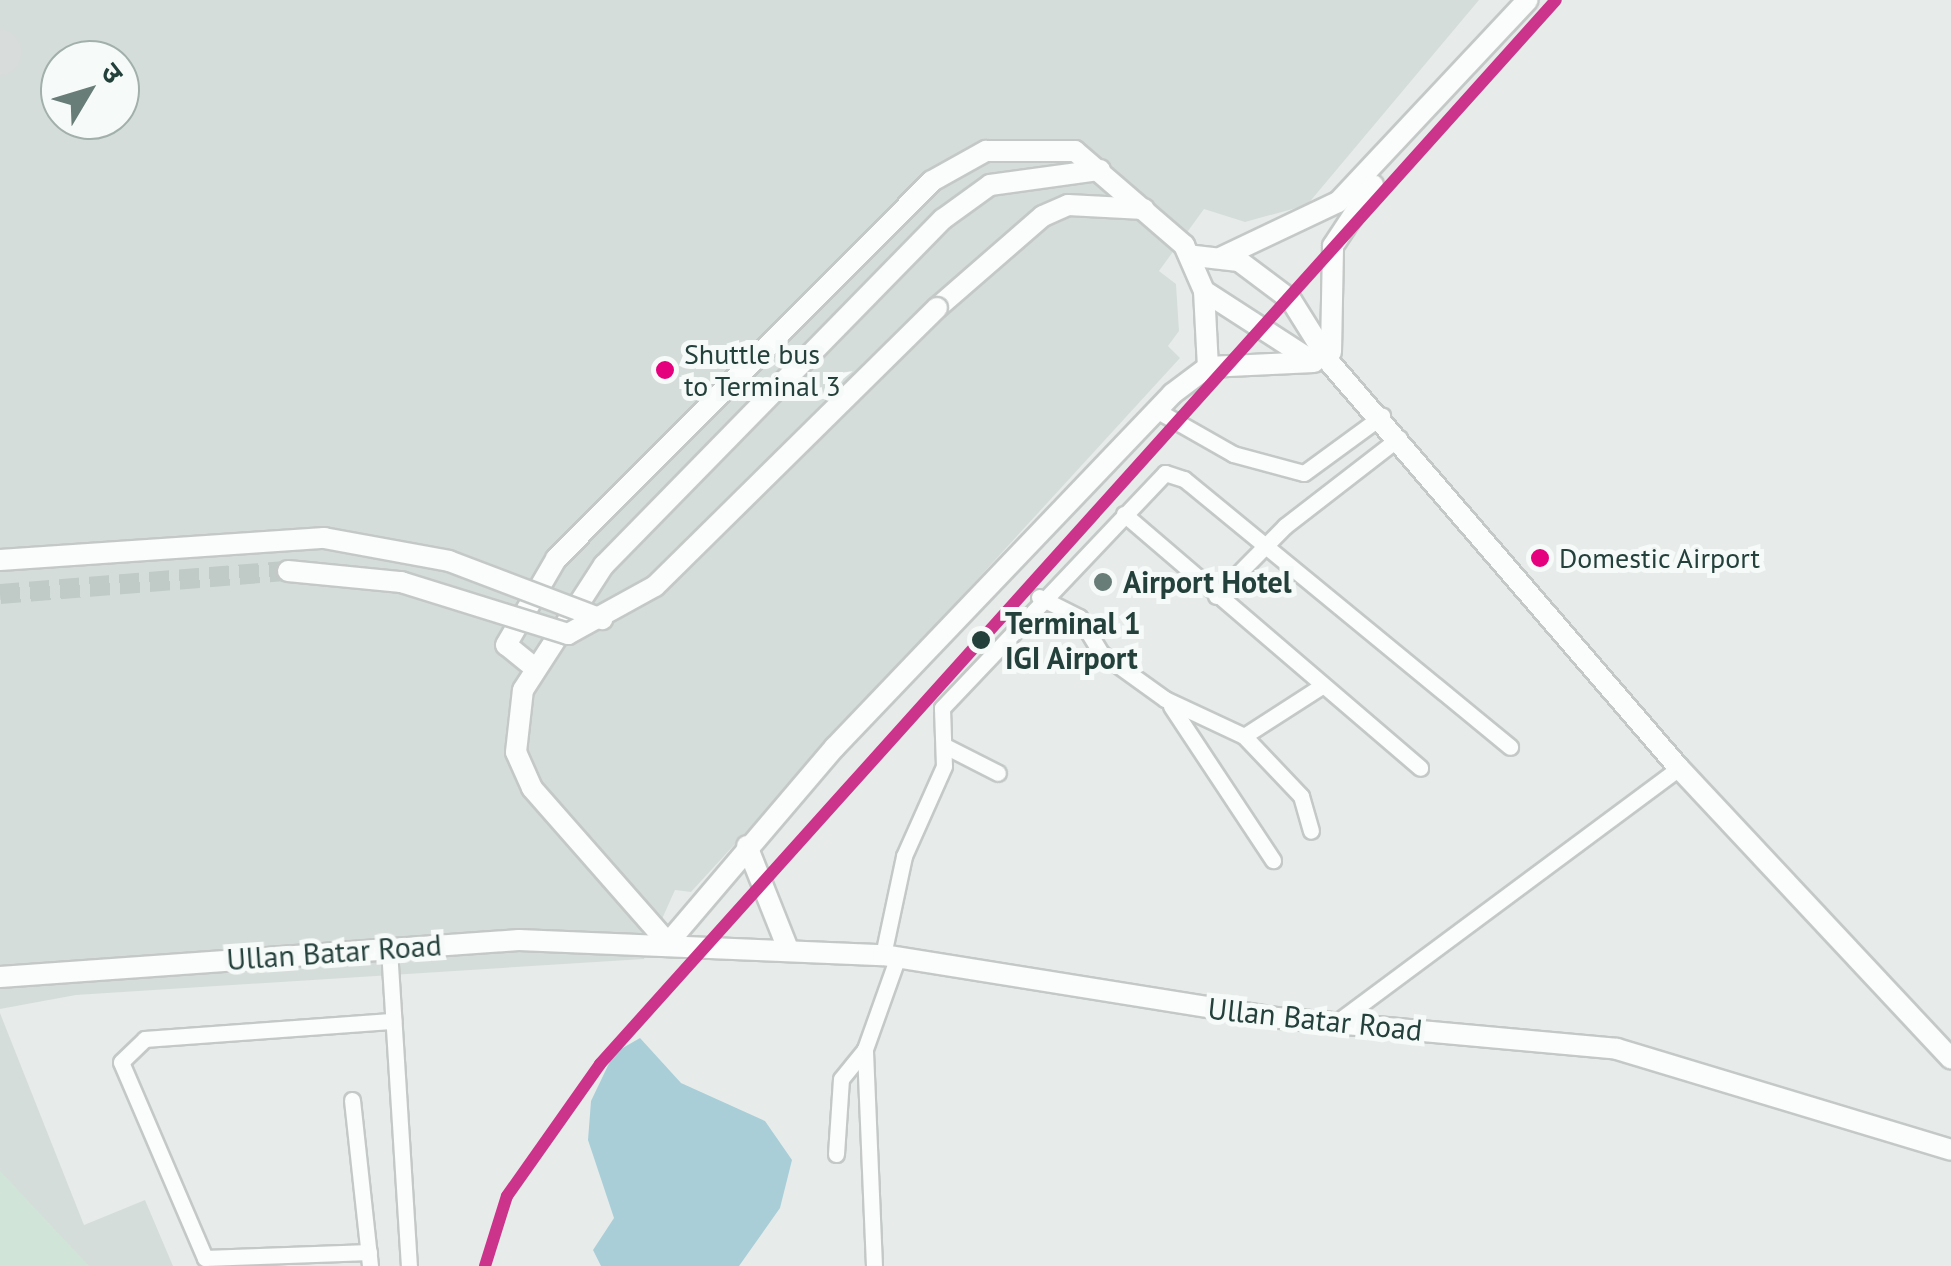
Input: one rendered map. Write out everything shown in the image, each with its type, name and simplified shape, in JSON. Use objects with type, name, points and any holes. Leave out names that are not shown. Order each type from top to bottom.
[{"type":"street","points":[[1195,256],[1222,256],[1328,210],[1408,134],[1528,0]]},
{"type":"street","points":[[1323,363],[1332,246],[1408,134]]},
{"type":"street","points":[[536,669],[506,645],[556,560],[932,181],[986,151],[1075,151],[1195,256],[1204,291],[1208,367]]},
{"type":"street","points":[[1100,170],[990,185],[943,219],[604,566],[536,669],[518,710],[516,752],[532,788],[668,942],[747,846],[1156,410],[1208,367],[1323,363]]},
{"type":"street","points":[[288,570],[401,582],[568,634],[602,619],[656,586],[936,308],[1042,216],[1068,205],[1144,209]]},
{"type":"street","points":[[1222,256],[1280,289],[1323,363]]},
{"type":"street","points":[[1204,291],[1323,363],[1382,416],[1679,768],[1951,1059]]},
{"type":"street","points":[[1156,410],[1233,454],[1304,473],[1382,416]]},
{"type":"street","points":[[1216,596],[1262,547],[1399,438]]},
{"type":"street","points":[[874,1266],[866,1049],[890,957],[904,856],[946,747],[942,708],[1039,597],[1171,472],[1510,746]]},
{"type":"street","points":[[1124,514],[1420,768]]},
{"type":"street","points":[[0,560],[324,538],[449,560],[602,619]]},
{"type":"street","points":[[1039,597],[1079,617],[1101,652],[1165,699],[1244,736],[1301,796],[1311,831]]},
{"type":"street","points":[[1244,736],[1323,685]]},
{"type":"street","points":[[1165,699],[1273,860]]},
{"type":"street","points":[[946,747],[998,773]]},
{"type":"street","points":[[1333,1025],[1679,768]]},
{"type":"street","points":[[747,846],[788,949]]},
{"type":"street","name":"Ullan Batar Road","points":[[0,978],[389,949],[668,942],[890,957],[1333,1025],[1617,1049],[1947,1147]]},
{"type":"street","points":[[389,949],[408,1266]]},
{"type":"street","points":[[352,1100],[369,1259],[221,1261],[200,1253],[122,1062],[145,1039],[393,1022]]},
{"type":"street","points":[[836,1154],[841,1080],[866,1049]]},
{"type":"shaded area","points":[[0,0],[1479,0],[1307,205],[1245,222],[1204,209],[1159,271],[1176,284],[1179,331],[1168,346],[1180,358],[691,892],[675,890],[644,959],[76,995],[0,1009]]},
{"type":"shaded area","points":[[0,1013],[84,1225],[145,1200],[173,1266],[0,1266]]},
{"type":"green space","points":[[0,1171],[89,1266],[0,1266]]},
{"type":"water","points":[[640,1038],[681,1083],[765,1121],[792,1160],[780,1208],[739,1266],[601,1266],[593,1250],[614,1218],[588,1140],[591,1101],[614,1053]]},
{"type":"tunnel","points":[[0,594],[288,571]]},
{"type":"transit line","points":[[485,1266],[507,1196],[600,1064],[1556,0]]},
{"type":"place","name":"Shuttle bus to Terminal 3","points":[[665,370]]},
{"type":"place","name":"Domestic Airport","points":[[1540,558]]},
{"type":"place","name":"Airport Hotel","points":[[1103,582]]},
{"type":"place","name":"Terminal 1 IGI Airport","points":[[981,640]]}]
